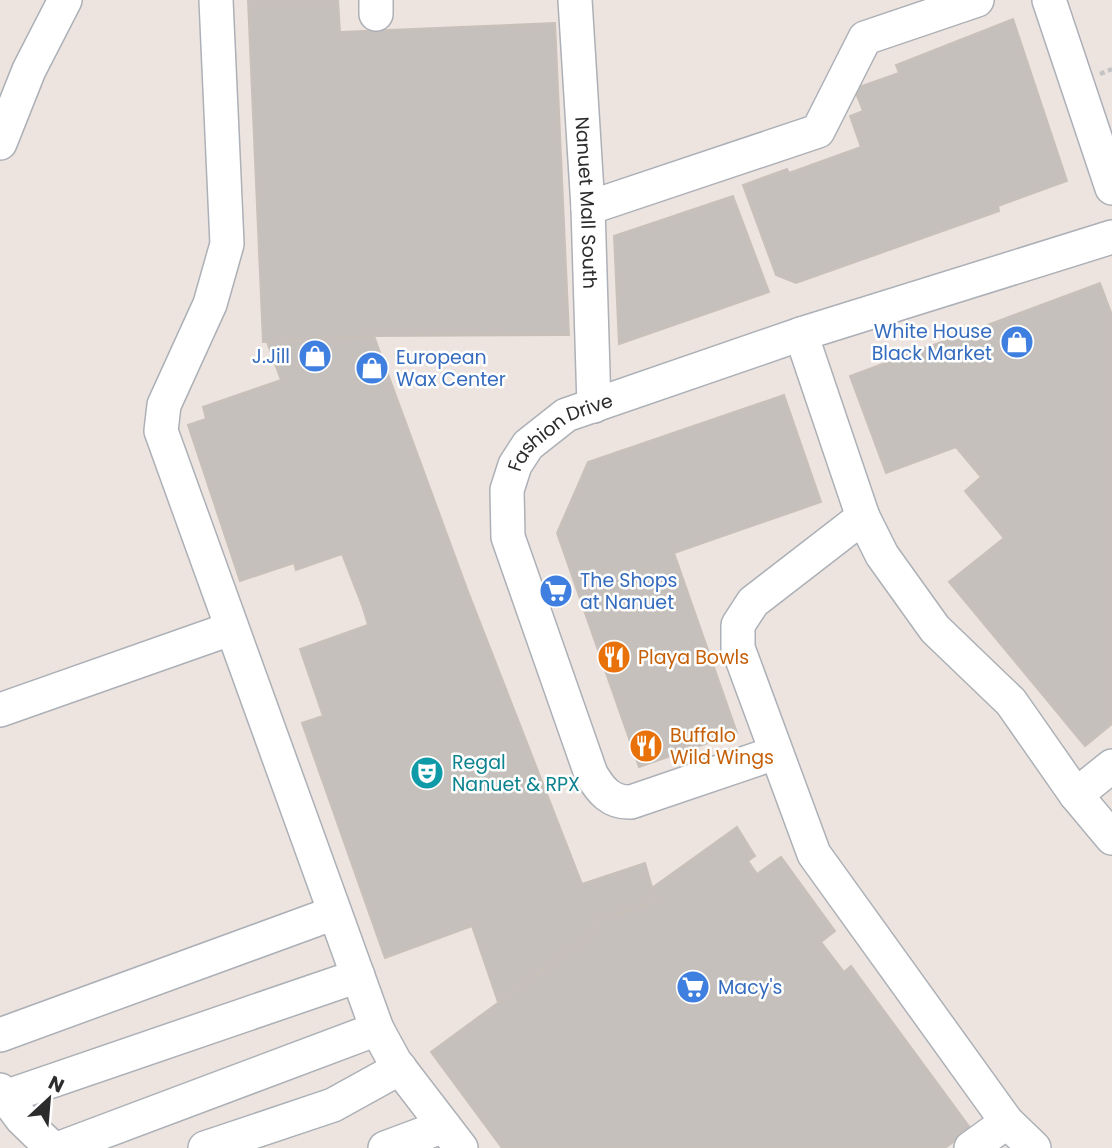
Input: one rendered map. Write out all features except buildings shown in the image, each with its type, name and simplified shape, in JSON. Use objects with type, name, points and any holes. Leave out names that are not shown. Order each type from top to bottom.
[{"type":"lane","points":[[0,142],[29,71],[65,0]]},
{"type":"lane","points":[[216,0],[227,244],[210,304],[164,405],[161,431],[230,629],[377,1029],[400,1068],[453,1137],[385,1148]]},
{"type":"lane","name":"Nanuet Mall South","points":[[575,0],[588,208],[594,406]]},
{"type":"lane","points":[[588,208],[818,131],[865,38],[977,0]]},
{"type":"lane","points":[[1048,0],[1112,188]]},
{"type":"lane","name":"Fashion Drive","points":[[775,753],[631,802],[622,802],[604,793],[591,774],[508,537],[506,513],[511,478],[528,445],[566,415],[801,334],[1112,237]]},
{"type":"lane","points":[[801,334],[863,517],[881,555],[935,629],[1011,702],[1076,795],[1112,838]]},
{"type":"lane","points":[[863,517],[753,602],[738,625],[738,648],[814,854],[1007,1122],[1034,1148]]},
{"type":"lane","points":[[0,710],[230,629]]},
{"type":"lane","points":[[1076,795],[1112,766]]},
{"type":"lane","points":[[0,1035],[334,913]]},
{"type":"lane","points":[[52,1148],[22,1119],[3,1094],[358,976]]},
{"type":"lane","points":[[60,1148],[377,1029]]},
{"type":"lane","points":[[205,1148],[333,1105],[400,1068]]},
{"type":"lane","points":[[971,1148],[1007,1122]]},
{"type":"place","name":"White House Black Market","points":[[1017,342]]},
{"type":"place","name":"J.Jill","points":[[315,356]]},
{"type":"place","name":"European Wax Center","points":[[372,368]]},
{"type":"place","name":"The Shops at Nanuet","points":[[556,591]]},
{"type":"place","name":"Playa Bowls","points":[[614,657]]},
{"type":"place","name":"Buffalo Wild Wings","points":[[646,746]]},
{"type":"place","name":"Regal Nanuet & RPX","points":[[427,773]]},
{"type":"place","name":"Macy's","points":[[693,987]]}]
